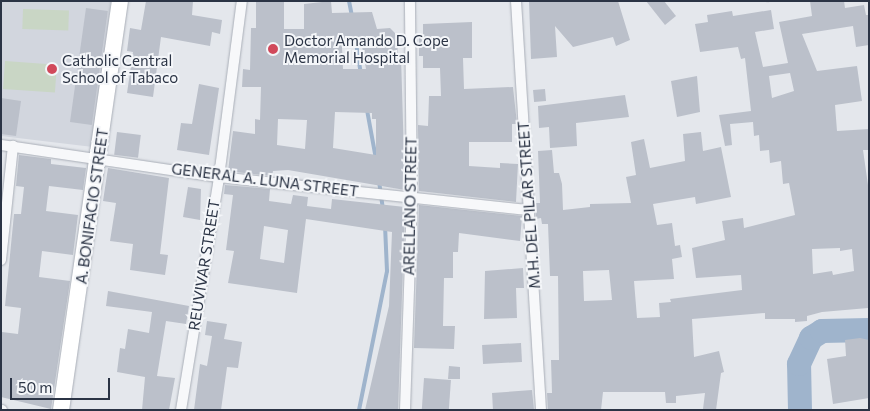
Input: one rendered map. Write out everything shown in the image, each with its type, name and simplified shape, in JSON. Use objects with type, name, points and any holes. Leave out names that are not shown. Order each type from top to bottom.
[{"type":"main road","name":"A. BONIFACIO STREET","points":[[61,410],[100,158],[120,1]]},
{"type":"street","name":"REUVIVAR STREET","points":[[181,410],[219,177],[242,1]]},
{"type":"street","name":"ARELLANO STREET","points":[[405,410],[412,199],[410,1]]},
{"type":"street","name":"M.H. DEL PILAR STREET","points":[[516,1],[541,410]]},
{"type":"street","name":"GENERAL A. LUNA STREET","points":[[1,145],[100,158],[219,177],[529,210]]},
{"type":"street","points":[[1,260],[13,146]]},
{"type":"shaded area","name":"Catholic Central School of Tabaco","points":[[1,1],[111,1],[93,147],[1,136]]},
{"type":"green space","points":[[23,9],[69,11],[68,31],[22,29]]},
{"type":"green space","points":[[5,61],[57,65],[55,93],[3,89]]},
{"type":"building","points":[[146,1],[193,1],[192,15],[222,20],[220,34],[212,32],[210,46],[161,37],[153,97],[127,93],[133,52],[127,51],[130,28],[141,30]]},
{"type":"building","points":[[331,1],[332,13],[372,12],[377,29],[390,28],[397,35],[398,56],[401,56],[405,190],[288,170],[273,171],[272,176],[228,171],[233,131],[255,134],[255,119],[260,120],[261,87],[242,87],[243,69],[250,70],[251,28],[256,28],[256,2],[284,2],[284,29],[304,29],[304,4]],"holes":[[[362,46],[366,69],[343,69],[342,47]],[[335,112],[372,113],[372,119],[376,119],[376,155],[333,148]],[[278,119],[307,120],[305,149],[277,145]]]},
{"type":"building","points":[[529,1],[618,1],[630,40],[616,46],[613,37],[573,47],[555,26],[557,57],[531,59]]},
{"type":"building","points":[[646,1],[664,1],[676,16],[665,25]]},
{"type":"building","points":[[810,1],[844,1],[845,8],[864,5],[866,15],[869,15],[869,45],[856,47],[853,26],[802,34],[817,71],[857,66],[862,101],[835,105],[837,131],[869,129],[869,150],[863,150],[869,192],[868,308],[822,312],[807,316],[807,321],[795,322],[795,319],[765,319],[765,313],[692,319],[694,357],[719,351],[724,372],[721,373],[716,410],[703,409],[705,393],[676,396],[676,403],[666,403],[665,392],[603,392],[601,410],[548,410],[547,393],[552,393],[551,360],[559,360],[558,276],[550,276],[548,224],[542,224],[541,218],[536,219],[535,203],[540,203],[538,151],[552,150],[554,173],[559,173],[562,184],[563,210],[590,207],[590,204],[631,203],[626,177],[636,175],[631,142],[644,139],[650,168],[685,161],[683,134],[701,132],[703,151],[721,147],[731,197],[696,204],[695,197],[653,204],[657,225],[672,223],[675,246],[680,245],[682,257],[672,259],[674,279],[634,281],[637,318],[660,317],[659,303],[671,302],[670,299],[742,290],[741,275],[696,278],[692,248],[725,240],[722,221],[743,218],[744,228],[795,215],[789,183],[783,184],[781,161],[770,163],[769,150],[760,151],[759,135],[754,136],[753,122],[730,124],[732,145],[725,146],[719,115],[751,111],[745,58],[741,59],[738,47],[700,52],[695,24],[708,22],[707,15],[732,11],[733,16],[771,10],[774,29],[755,32],[763,67],[788,63],[779,22],[812,16]],"holes":[[[790,73],[794,91],[772,98],[769,76]],[[840,248],[840,251],[852,249],[854,271],[833,275],[832,271],[813,274],[812,249]],[[609,270],[612,300],[584,301],[583,271]]]},
{"type":"building","points":[[86,8],[108,11],[92,125],[70,122]]},
{"type":"building","points":[[472,22],[472,58],[463,58],[464,89],[513,87],[517,124],[512,124],[512,142],[469,142],[469,166],[500,168],[500,163],[518,164],[516,202],[419,191],[418,125],[428,126],[429,96],[441,96],[440,68],[423,68],[423,56],[419,56],[419,35],[423,35],[423,24]]},
{"type":"building","points":[[697,76],[700,112],[677,117],[671,81]]},
{"type":"building","points":[[199,84],[219,88],[209,155],[177,150],[181,123],[192,124]]},
{"type":"building","points":[[545,89],[546,101],[534,102],[533,90]]},
{"type":"building","points":[[625,95],[629,117],[576,123],[577,146],[550,148],[549,127],[539,128],[538,106]]},
{"type":"building","points":[[1,98],[21,101],[16,136],[1,134]]},
{"type":"building","points":[[117,132],[141,135],[138,158],[114,155]]},
{"type":"building","points":[[19,155],[51,159],[51,164],[86,168],[83,190],[49,186],[46,211],[78,215],[73,255],[42,251],[39,277],[70,281],[51,409],[1,397],[2,332],[18,334],[21,308],[5,306],[14,214],[21,214],[24,187],[16,186]]},
{"type":"building","points":[[108,168],[169,178],[160,254],[168,255],[165,275],[130,270],[133,244],[110,241],[116,203],[103,201]]},
{"type":"building","points":[[225,185],[270,189],[269,201],[291,204],[293,195],[308,197],[307,206],[331,209],[332,199],[405,207],[398,410],[365,410],[389,306],[392,232],[306,219],[297,293],[228,283],[234,251],[226,250],[233,195],[224,194]],"holes":[[[264,226],[288,230],[284,263],[260,259]]]},
{"type":"building","points":[[188,187],[201,189],[200,220],[183,217]]},
{"type":"building","points":[[419,205],[522,216],[520,241],[459,233],[458,252],[453,252],[453,278],[444,278],[443,326],[455,326],[454,349],[414,348]]},
{"type":"building","points":[[523,268],[524,288],[516,288],[517,318],[484,319],[485,271]]},
{"type":"building","points":[[108,291],[189,306],[186,324],[166,321],[157,376],[175,378],[169,410],[142,410],[145,377],[117,372],[120,348],[125,349],[128,329],[149,333],[152,312],[106,306]]},
{"type":"building","points":[[207,321],[227,324],[224,339],[242,342],[238,368],[227,367],[221,410],[194,410],[200,364],[207,366],[212,336],[205,335]]},
{"type":"building","points":[[860,338],[869,340],[869,398],[833,404],[827,359],[846,356],[845,340]]},
{"type":"building","points":[[521,343],[522,362],[483,364],[482,345]]},
{"type":"building","points":[[449,366],[460,367],[460,379],[448,379]]},
{"type":"building","points":[[424,378],[451,380],[449,410],[422,410]]},
{"type":"building","points":[[532,390],[534,410],[493,410],[492,393]]},
{"type":"waterway","points":[[349,1],[352,16]]},
{"type":"waterway","points":[[356,43],[361,73]]},
{"type":"waterway","points":[[367,110],[376,159]]},
{"type":"waterway","points":[[379,181],[383,209]]},
{"type":"waterway","points":[[359,410],[387,271],[385,226]]},
{"type":"waterway","points":[[800,410],[799,364],[811,338],[822,331],[869,330]]},
{"type":"place","name":"Doctor Amando D. Cope Memorial Hospital","points":[[273,49]]},
{"type":"place","name":"Catholic Central School of Tabaco","points":[[52,69]]}]
